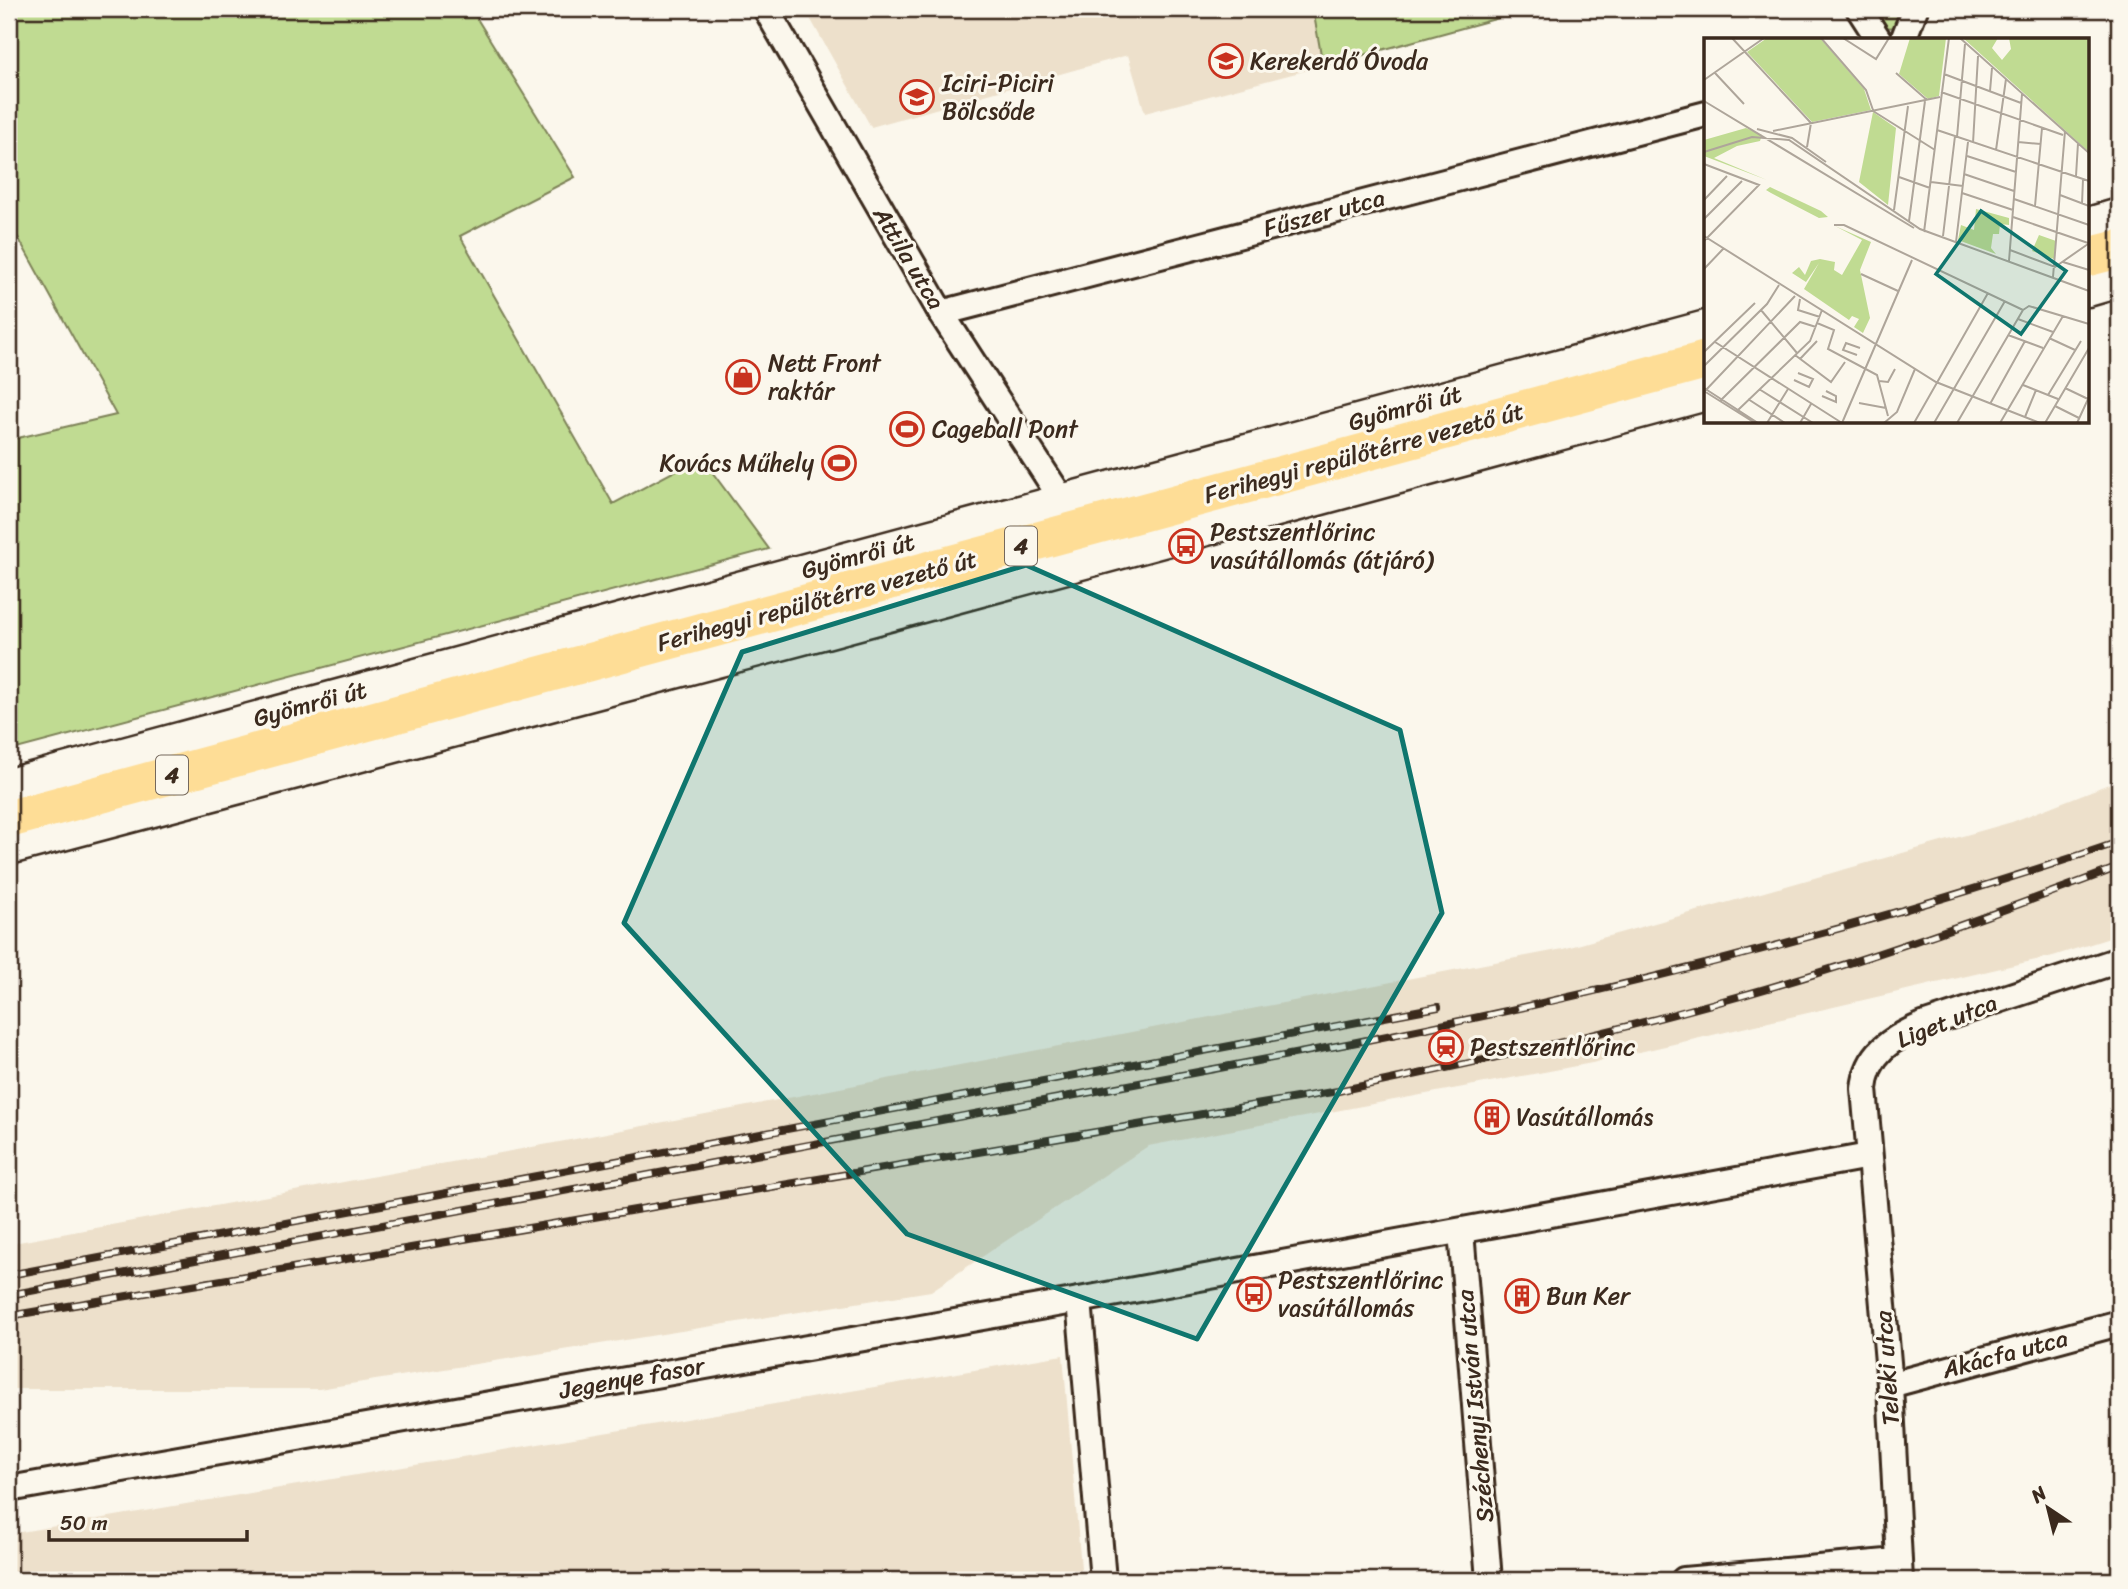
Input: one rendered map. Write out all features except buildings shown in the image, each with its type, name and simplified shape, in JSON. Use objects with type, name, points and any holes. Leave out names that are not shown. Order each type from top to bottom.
[{"type":"main road","points":[[2090,256],[2119,249]]},
{"type":"main road","name":"Ferihegyi repülőtérre vezető út","points":[[9,819],[1704,361]]},
{"type":"street","name":"Attila utca","points":[[766,9],[941,313],[1063,501]]},
{"type":"street","points":[[1860,9],[1878,38]]},
{"type":"street","points":[[1904,38],[1915,9]]},
{"type":"street","name":"Fűszer utca","points":[[941,313],[1704,115]]},
{"type":"street","points":[[2090,223],[2119,215]]},
{"type":"street","points":[[2090,289],[2119,281]]},
{"type":"street","name":"Gyömrői út","points":[[9,785],[1704,328]]},
{"type":"street","points":[[9,848],[1704,395]]},
{"type":"street","name":"Liget utca","points":[[1869,1156],[1865,1077],[1874,1058],[1892,1040],[1923,1025],[2119,960]]},
{"type":"street","name":"Jegenye fasor","points":[[9,1489],[1079,1300],[1869,1156]]},
{"type":"street","name":"Teleki utca","points":[[1869,1156],[1890,1385],[1899,1571]]},
{"type":"street","name":"Széchenyi István utca","points":[[1461,1231],[1489,1580]]},
{"type":"street","points":[[1079,1300],[1103,1580]]},
{"type":"street","name":"Akácfa utca","points":[[1890,1385],[2119,1323]]},
{"type":"street","points":[[1684,1580],[1899,1571]]},
{"type":"highlighted area","points":[[1026,565],[1400,730],[1442,913],[1197,1339],[907,1234],[624,923],[742,652]]},
{"type":"shaded area","points":[[1313,9],[1323,66],[1145,113],[1128,55],[871,127],[806,11]]},
{"type":"shaded area","points":[[2119,780],[2119,935],[2053,956],[1592,1063],[1148,1146],[931,1291],[319,1389],[9,1389],[9,1245],[19,1242],[570,1140],[1563,949],[2012,822]]},
{"type":"shaded area","points":[[1063,1355],[1082,1580],[9,1580],[9,1534]]},
{"type":"green space","points":[[9,9],[471,9],[575,177],[460,236],[613,504],[701,457],[769,549],[9,751],[9,440],[116,415],[9,221]]},
{"type":"green space","points":[[1313,9],[1532,9],[1323,66]]},
{"type":"green space","points":[[1869,9],[1910,9],[1903,27],[1880,28]]},
{"type":"railway","points":[[9,1295],[1347,1044],[1543,1003],[1833,930],[1928,903],[2119,842]]},
{"type":"railway","points":[[9,1316],[1338,1091],[1605,1032],[1747,994],[1961,925],[2119,867]]},
{"type":"railway","points":[[9,1275],[1438,1007]]},
{"type":"place","name":"Kerekerdő Óvoda","points":[[1226,61]]},
{"type":"place","name":"Iciri-Piciri Bölcsőde","points":[[917,97]]},
{"type":"place","name":"Nett Front raktár","points":[[743,377]]},
{"type":"place","name":"Cageball Pont","points":[[907,429]]},
{"type":"place","name":"Kovács Műhely","points":[[839,463]]},
{"type":"place","name":"Pestszentlőrinc vasútállomás (átjáró)","points":[[1186,546]]},
{"type":"place","name":"Pestszentlőrinc","points":[[1446,1047]]},
{"type":"place","name":"Vasútállomás","points":[[1492,1117]]},
{"type":"place","name":"Pestszentlőrinc vasútállomás","points":[[1254,1294]]},
{"type":"place","name":"Bun Ker","points":[[1522,1296]]}]
